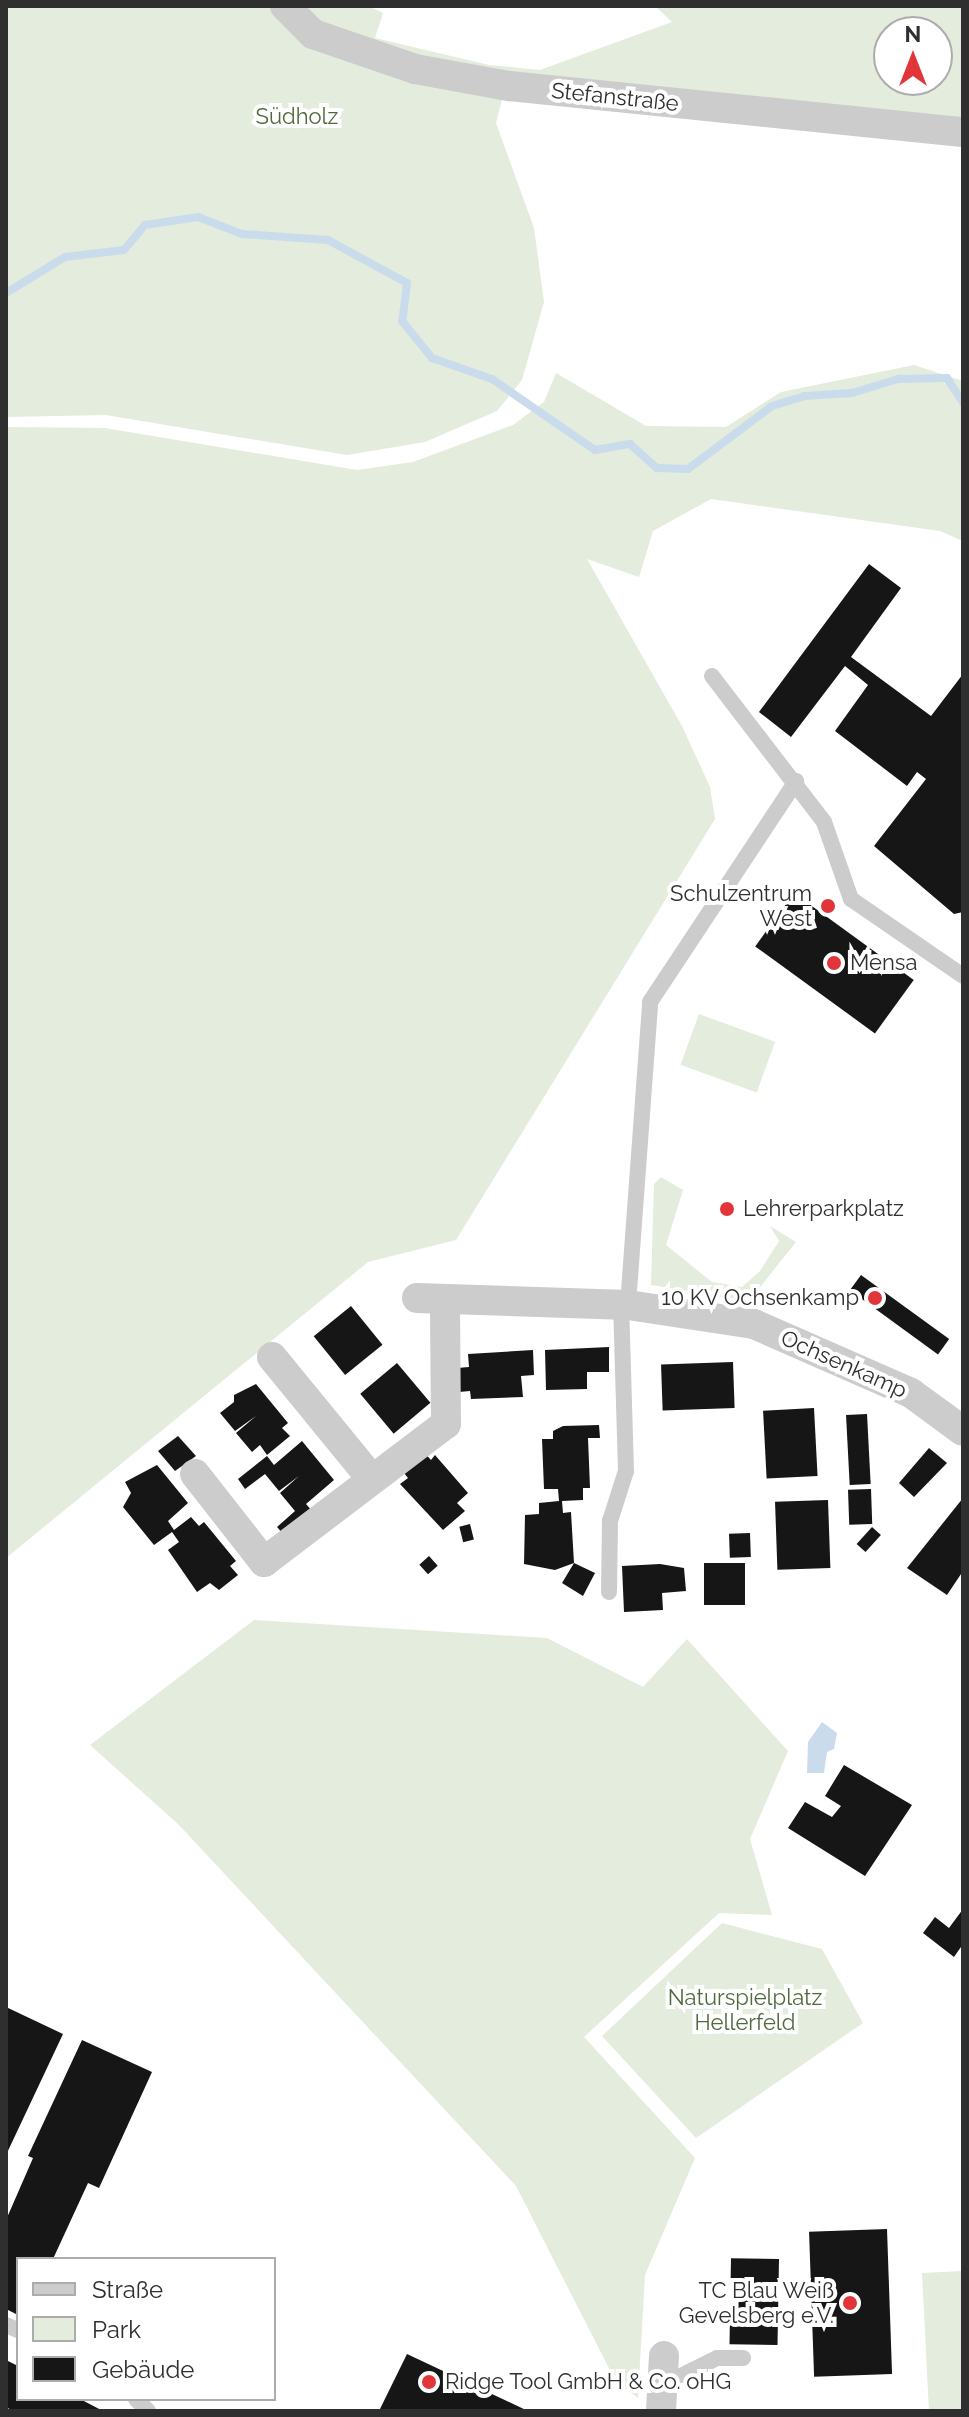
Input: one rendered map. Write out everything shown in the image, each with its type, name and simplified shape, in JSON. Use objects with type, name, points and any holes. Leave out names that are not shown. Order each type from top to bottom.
[{"type":"street","name":"Stefanstraße","points":[[285,6],[313,34],[415,69],[509,86],[963,132]]},
{"type":"street","name":"Ochsenkamp","points":[[195,1474],[264,1562],[446,1424],[431,1300],[624,1305],[754,1324],[911,1393],[963,1431]]},
{"type":"street","points":[[272,1357],[371,1478]]},
{"type":"lane","points":[[712,676],[796,781],[824,822],[851,899],[963,976]]},
{"type":"lane","points":[[609,1592],[610,1521],[626,1471],[624,1305],[650,1002],[796,781]]},
{"type":"lane","points":[[663,2384],[717,2358],[743,2358]]},
{"type":"green space","name":"Südholz","points":[[6,6],[369,6],[383,13],[375,38],[489,65],[540,70],[672,22],[655,6],[963,6],[963,127],[509,72],[496,123],[534,228],[544,302],[522,380],[497,411],[425,442],[347,455],[106,415],[6,417]]},
{"type":"green space","points":[[914,365],[963,381],[963,541],[940,531],[711,499],[653,531],[639,577],[587,559],[682,726],[710,787],[715,819],[456,1240],[368,1262],[6,1558],[6,427],[105,428],[357,470],[413,462],[513,425],[544,402],[556,373],[646,426],[726,427],[781,392]]},
{"type":"green space","points":[[699,1014],[775,1042],[757,1092],[681,1065]]},
{"type":"green space","points":[[661,1177],[683,1190],[666,1245],[712,1282],[742,1287],[760,1271],[779,1241],[770,1226],[796,1242],[749,1301],[651,1285],[654,1184]]},
{"type":"green space","points":[[254,1620],[547,1638],[643,1687],[687,1639],[788,1751],[750,1839],[772,1915],[719,1913],[584,2037],[695,2158],[645,2275],[638,2398],[615,2380],[516,2186],[178,1824],[90,1745]]},
{"type":"green space","name":"Naturspielplatz Hellerfeld","points":[[722,1923],[822,1949],[863,2023],[696,2138],[602,2036]]},
{"type":"green space","points":[[963,2271],[963,2411],[929,2411],[922,2273]]},
{"type":"water","points":[[822,1722],[837,1733],[834,1749],[827,1752],[824,1773],[807,1773],[808,1742]]},
{"type":"building","points":[[869,564],[901,588],[851,657],[931,716],[963,674],[963,912],[954,914],[874,846],[926,779],[917,772],[907,786],[835,731],[868,685],[845,666],[791,737],[759,712]]},
{"type":"building","name":"Mensa","points":[[794,893],[914,980],[875,1033],[755,946]]},
{"type":"building","points":[[861,1275],[949,1339],[938,1354],[850,1290]]},
{"type":"building","points":[[351,1306],[382,1345],[345,1375],[314,1336]]},
{"type":"building","points":[[609,1347],[609,1372],[587,1372],[587,1389],[546,1390],[545,1350]]},
{"type":"building","points":[[533,1350],[534,1375],[521,1376],[523,1397],[471,1399],[470,1391],[459,1392],[457,1368],[469,1367],[468,1354]]},
{"type":"building","points":[[733,1362],[735,1408],[663,1410],[661,1365]]},
{"type":"building","points":[[397,1363],[430,1403],[394,1434],[360,1394]]},
{"type":"building","points":[[256,1384],[288,1423],[282,1428],[290,1436],[267,1455],[260,1445],[252,1452],[236,1433],[256,1416],[235,1431],[220,1413],[234,1402],[234,1395]]},
{"type":"building","points":[[814,1408],[818,1476],[767,1479],[763,1411]]},
{"type":"building","points":[[867,1414],[871,1484],[850,1485],[846,1415]]},
{"type":"building","points":[[599,1425],[600,1438],[588,1438],[590,1488],[583,1488],[583,1500],[562,1501],[563,1513],[571,1512],[574,1563],[555,1570],[524,1564],[525,1515],[539,1514],[539,1503],[559,1501],[558,1489],[544,1489],[542,1439],[553,1439],[553,1431],[563,1426]]},
{"type":"building","points":[[178,1436],[196,1456],[175,1471],[158,1451]]},
{"type":"building","points":[[302,1441],[334,1480],[306,1504],[313,1512],[285,1536],[277,1527],[295,1511],[280,1493],[299,1476],[279,1491],[265,1474],[245,1489],[238,1479],[267,1456],[274,1465]]},
{"type":"building","points":[[929,1448],[947,1463],[914,1497],[899,1483]]},
{"type":"building","points":[[422,1450],[431,1460],[435,1455],[468,1493],[457,1503],[465,1511],[443,1530],[400,1484],[408,1478],[400,1468]]},
{"type":"building","points":[[157,1465],[188,1503],[168,1521],[174,1530],[191,1517],[199,1526],[204,1522],[236,1561],[230,1566],[238,1575],[219,1590],[210,1583],[197,1592],[168,1550],[179,1542],[172,1532],[154,1545],[123,1507],[131,1493],[125,1482]]},
{"type":"building","points":[[871,1489],[872,1524],[849,1525],[848,1490]]},
{"type":"building","points":[[963,1498],[963,1571],[947,1595],[907,1568]]},
{"type":"building","points":[[828,1500],[830,1568],[777,1570],[775,1502]]},
{"type":"building","points":[[470,1524],[474,1540],[463,1542],[459,1527]]},
{"type":"building","points":[[872,1527],[881,1535],[866,1552],[857,1544]]},
{"type":"building","points":[[750,1533],[751,1557],[730,1558],[729,1534]]},
{"type":"building","points":[[429,1556],[438,1566],[428,1574],[419,1565]]},
{"type":"building","points":[[574,1563],[595,1573],[583,1596],[562,1583]]},
{"type":"building","points":[[704,1563],[745,1563],[745,1605],[704,1605]]},
{"type":"building","points":[[660,1564],[684,1568],[686,1591],[662,1593],[663,1610],[624,1612],[622,1566]]},
{"type":"building","points":[[844,1765],[912,1805],[865,1876],[788,1828],[805,1802],[832,1817],[841,1806],[825,1796]]},
{"type":"building","points":[[963,1909],[963,1944],[954,1957],[923,1933],[935,1917],[949,1928]]},
{"type":"building","points":[[6,2007],[63,2034],[6,2155]]},
{"type":"building","points":[[82,2040],[152,2072],[99,2188],[88,2183],[54,2257],[16,2257],[16,2314],[6,2309],[6,2220],[33,2158],[28,2156]]},
{"type":"building","name":"TC Blau Weiß Gevelsberg e.V.","points":[[887,2229],[892,2374],[814,2377],[809,2232]]},
{"type":"building","points":[[731,2258],[779,2259],[777,2345],[730,2344]]},
{"type":"building","name":"Ridge Tool GmbH & Co. oHG","points":[[407,2354],[528,2411],[379,2411]]},
{"type":"building","points":[[6,2360],[16,2365],[16,2401],[84,2401],[103,2411],[13,2411],[6,2407]]},
{"type":"waterway","points":[[6,293],[65,257],[124,250],[145,225],[198,217],[242,234],[328,240],[407,283],[402,321],[432,358],[492,379],[595,450],[630,444],[657,468],[688,469],[772,406],[804,396],[852,393],[898,379],[947,378],[963,403]]},
{"type":"place","name":"Schulzentrum West","points":[[828,906]]},
{"type":"place","name":"Mensa","points":[[834,963]]},
{"type":"place","name":"Lehrerparkplatz","points":[[727,1209]]},
{"type":"place","name":"10 KV Ochsenkamp","points":[[875,1298]]},
{"type":"place","name":"TC Blau Weiß Gevelsberg e.V.","points":[[850,2303]]},
{"type":"place","name":"Ridge Tool GmbH & Co. oHG","points":[[429,2382]]}]
